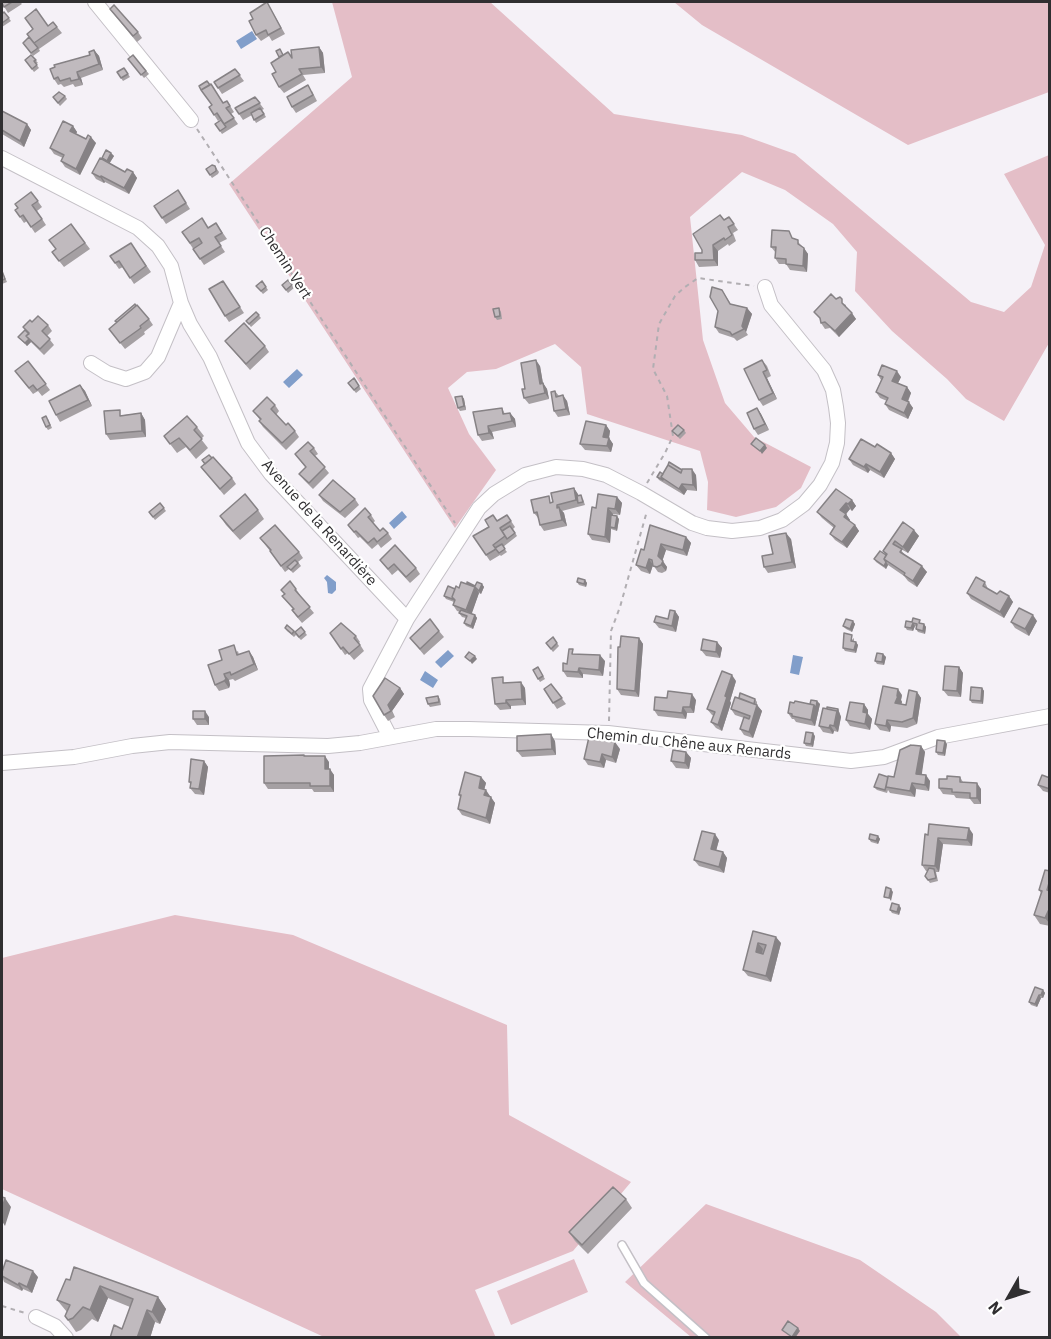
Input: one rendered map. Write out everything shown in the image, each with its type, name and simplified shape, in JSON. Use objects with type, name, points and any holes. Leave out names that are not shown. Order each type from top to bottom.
[{"type":"street","points":[[95,2],[191,120]]},
{"type":"street","name":"Avenue de la Renardière","points":[[2,158],[138,228],[158,246],[171,266],[181,303],[190,324],[210,357],[248,443],[271,474],[407,618]]},
{"type":"street","points":[[390,737],[371,700],[370,689],[407,618],[479,508],[511,482],[556,467],[583,469],[606,475],[692,523],[707,528],[741,530],[760,528],[782,520],[804,504],[820,485],[832,464],[837,443],[838,423],[833,390],[824,370],[771,305],[765,287]]},
{"type":"street","points":[[91,363],[106,372],[126,379],[145,372],[158,357],[181,303]]},
{"type":"street","name":"Chemin du Chêne aux Renards","points":[[2,764],[66,758],[132,746],[170,742],[328,746],[360,743],[436,729],[609,733],[851,761],[884,757],[945,735],[1050,716]]},
{"type":"street","points":[[36,1317],[55,1326],[66,1338]]},
{"type":"lane","points":[[622,1245],[644,1283],[706,1338]]},
{"type":"path","name":"Chemin Vert","points":[[191,120],[462,533]]},
{"type":"path","points":[[609,733],[611,631],[623,598],[646,496],[673,436],[667,396],[653,369],[658,324],[675,296],[698,278],[765,287]]},
{"type":"path","points":[[2,1306],[36,1317]]},
{"type":"shaded area","points":[[332,2],[490,2],[614,114],[742,135],[795,154],[971,302],[1004,312],[1031,287],[1045,245],[1004,174],[1049,155],[1049,343],[1004,421],[966,399],[947,379],[892,331],[855,291],[857,252],[833,224],[785,190],[742,172],[690,217],[703,340],[725,403],[754,437],[811,467],[801,488],[776,507],[736,517],[707,510],[708,482],[700,451],[587,414],[581,367],[555,344],[496,369],[467,372],[448,388],[469,434],[496,470],[455,528],[229,184],[352,77]]},
{"type":"shaded area","points":[[674,2],[1049,2],[1049,92],[908,145],[702,25]]},
{"type":"shaded area","points":[[175,915],[293,935],[507,1025],[509,1115],[631,1182],[573,1251],[475,1290],[496,1338],[324,1337],[2,1189],[2,958]]},
{"type":"shaded area","points":[[706,1204],[860,1260],[936,1312],[961,1337],[691,1337],[625,1282]]},
{"type":"shaded area","points":[[574,1259],[588,1292],[511,1325],[497,1291]]},
{"type":"water","points":[[252,31],[257,39],[241,49],[236,41]]},
{"type":"water","points":[[297,369],[303,375],[289,388],[283,382]]},
{"type":"water","points":[[402,511],[407,517],[394,529],[389,523]]},
{"type":"water","points":[[327,575],[336,582],[336,590],[332,594],[328,593],[327,582],[324,578]]},
{"type":"water","points":[[448,650],[454,656],[441,668],[435,662]]},
{"type":"water","points":[[793,655],[803,657],[799,675],[790,673]]},
{"type":"water","points":[[425,671],[438,680],[433,688],[420,680]]},
{"type":"building","points":[[2,2],[12,2],[4,7]]},
{"type":"building","points":[[267,2],[281,28],[268,35],[266,30],[256,35],[249,21],[253,19],[250,13]]},
{"type":"building","points":[[114,5],[138,32],[133,36],[110,9]]},
{"type":"building","points":[[36,9],[48,26],[53,22],[57,27],[34,43],[27,34],[33,29],[25,18]]},
{"type":"building","points":[[4,12],[9,18],[2,23],[2,14]]},
{"type":"building","points":[[29,37],[38,48],[31,53],[23,43]]},
{"type":"building","points":[[319,47],[321,67],[299,69],[302,74],[279,87],[272,74],[276,72],[271,63],[288,52],[292,58],[291,50]]},
{"type":"building","points":[[280,49],[283,55],[279,57],[276,51]]},
{"type":"building","points":[[94,50],[99,64],[77,72],[79,79],[71,81],[70,78],[60,81],[58,77],[54,79],[50,69],[55,67],[54,65],[90,55],[89,52]]},
{"type":"building","points":[[31,55],[37,65],[32,69],[25,60]]},
{"type":"building","points":[[133,55],[146,71],[141,75],[128,59]]},
{"type":"building","points":[[124,68],[128,74],[121,78],[117,72]]},
{"type":"building","points":[[235,69],[240,75],[218,88],[214,82]]},
{"type":"building","points":[[207,81],[210,85],[201,90],[199,86]]},
{"type":"building","points":[[211,84],[223,103],[227,101],[230,106],[226,108],[234,118],[224,124],[217,113],[214,115],[209,107],[212,105],[201,90]]},
{"type":"building","points":[[308,85],[313,95],[292,107],[287,97]]},
{"type":"building","points":[[59,92],[65,96],[58,103],[53,97]]},
{"type":"building","points":[[255,97],[260,103],[239,114],[235,108]]},
{"type":"building","points":[[260,108],[264,114],[254,120],[251,113]]},
{"type":"building","points":[[2,111],[27,124],[20,141],[2,130]]},
{"type":"building","points":[[221,120],[226,127],[220,131],[215,124]]},
{"type":"building","points":[[63,121],[73,126],[70,131],[86,139],[88,135],[91,137],[76,169],[61,161],[64,155],[50,148]]},
{"type":"building","points":[[106,150],[111,153],[107,161],[102,158]]},
{"type":"building","points":[[100,158],[125,172],[127,169],[133,172],[124,188],[92,173]]},
{"type":"building","points":[[212,165],[215,166],[216,171],[210,175],[206,169]]},
{"type":"building","points":[[178,190],[186,203],[162,218],[154,206]]},
{"type":"building","points":[[31,192],[38,201],[32,205],[42,219],[31,227],[23,215],[20,217],[15,210],[18,208],[15,204]]},
{"type":"building","points":[[720,215],[724,220],[729,217],[734,224],[728,227],[732,235],[713,245],[714,260],[695,260],[695,253],[702,253],[702,250],[693,234]]},
{"type":"building","points":[[202,218],[208,228],[216,223],[222,233],[215,237],[221,246],[200,259],[193,249],[202,243],[199,238],[190,243],[182,232]]},
{"type":"building","points":[[71,224],[85,243],[59,261],[52,252],[56,249],[49,240]]},
{"type":"building","points":[[772,230],[789,231],[792,238],[798,240],[798,244],[804,248],[803,266],[786,264],[786,259],[775,258],[776,247],[771,247]]},
{"type":"building","points":[[131,243],[146,266],[130,278],[119,261],[115,263],[110,256]]},
{"type":"building","points":[[288,280],[292,285],[286,290],[282,285]]},
{"type":"building","points":[[223,281],[240,307],[225,316],[209,289]]},
{"type":"building","points":[[262,281],[266,287],[261,291],[256,286]]},
{"type":"building","points":[[712,287],[722,290],[730,304],[747,308],[742,326],[744,329],[732,335],[730,332],[715,327],[718,311],[710,297]]},
{"type":"building","points":[[831,294],[836,299],[840,297],[842,303],[852,313],[835,331],[825,322],[821,323],[820,318],[814,312]]},
{"type":"building","points":[[135,304],[136,306],[117,322],[115,321]]},
{"type":"building","points":[[137,305],[149,319],[140,326],[141,328],[120,343],[109,329]]},
{"type":"building","points":[[499,308],[500,316],[495,317],[493,309]]},
{"type":"building","points":[[256,312],[259,315],[249,324],[246,321]]},
{"type":"building","points":[[38,316],[48,325],[42,331],[50,339],[40,349],[26,336],[29,333],[23,327]]},
{"type":"building","points":[[244,323],[265,346],[246,364],[225,341]]},
{"type":"building","points":[[25,330],[29,334],[26,336],[29,339],[25,343],[18,337]]},
{"type":"building","points":[[536,360],[540,384],[543,383],[545,393],[524,398],[521,363]]},
{"type":"building","points":[[762,360],[767,370],[763,372],[773,393],[759,400],[744,369]]},
{"type":"building","points":[[28,361],[46,384],[37,390],[33,385],[29,388],[15,371]]},
{"type":"building","points":[[882,365],[897,371],[892,381],[907,387],[902,399],[909,402],[904,413],[885,404],[888,398],[876,392],[883,377],[878,375]]},
{"type":"building","points":[[354,378],[359,386],[354,390],[348,383]]},
{"type":"building","points":[[80,385],[88,400],[56,415],[49,401]]},
{"type":"building","points":[[555,391],[556,397],[563,395],[566,409],[554,411],[551,392]]},
{"type":"building","points":[[462,396],[464,406],[458,408],[455,397]]},
{"type":"building","points":[[267,397],[275,405],[271,409],[295,431],[282,443],[259,421],[261,419],[253,411]]},
{"type":"building","points":[[502,408],[503,414],[510,413],[512,421],[488,426],[489,433],[478,435],[473,412]]},
{"type":"building","points":[[757,408],[765,424],[754,429],[747,413]]},
{"type":"building","points":[[120,410],[120,416],[141,413],[142,431],[106,434],[104,411]]},
{"type":"building","points":[[46,416],[50,425],[46,427],[42,418]]},
{"type":"building","points":[[187,416],[197,427],[194,430],[202,439],[190,450],[179,438],[170,444],[164,436]]},
{"type":"building","points":[[586,421],[606,425],[603,437],[609,438],[607,446],[580,444]]},
{"type":"building","points":[[678,425],[684,430],[678,436],[672,431]]},
{"type":"building","points":[[756,438],[765,445],[760,451],[751,444]]},
{"type":"building","points":[[861,439],[875,447],[877,444],[891,453],[880,472],[866,464],[864,467],[849,459]]},
{"type":"building","points":[[308,442],[314,448],[310,451],[325,467],[309,483],[299,474],[306,467],[295,454]]},
{"type":"building","points":[[209,455],[212,458],[205,464],[202,460]]},
{"type":"building","points":[[213,457],[232,478],[220,489],[201,467]]},
{"type":"building","points":[[669,462],[682,470],[681,473],[668,465]]},
{"type":"building","points":[[668,465],[681,473],[682,469],[692,469],[693,485],[682,484],[679,489],[661,477]]},
{"type":"building","points":[[333,480],[355,499],[340,512],[319,495]]},
{"type":"building","points":[[574,488],[576,500],[557,505],[562,520],[540,525],[531,500],[549,496],[550,503],[553,502],[551,493]]},
{"type":"building","points":[[836,489],[852,500],[840,510],[846,514],[844,517],[855,525],[842,542],[830,534],[835,526],[817,512]]},
{"type":"building","points":[[245,494],[258,510],[233,531],[220,516]]},
{"type":"building","points":[[598,494],[617,497],[615,509],[608,508],[605,537],[588,534],[592,507],[596,508]]},
{"type":"building","points":[[581,495],[583,502],[578,503],[577,496]]},
{"type":"building","points":[[160,503],[164,508],[153,517],[149,512]]},
{"type":"building","points":[[365,508],[371,515],[368,517],[380,531],[383,528],[388,533],[377,542],[374,538],[368,543],[348,525]]},
{"type":"building","points":[[493,515],[497,521],[507,515],[511,521],[500,528],[505,536],[493,545],[496,549],[486,555],[473,536],[489,527],[485,520]]},
{"type":"building","points":[[611,515],[617,516],[615,528],[610,527]]},
{"type":"building","points":[[903,522],[914,530],[903,547],[895,541],[893,544],[902,549],[900,552],[922,566],[913,581],[884,559],[887,554],[883,551]]},
{"type":"building","points":[[275,525],[299,552],[281,566],[260,538]]},
{"type":"building","points":[[650,525],[686,537],[683,550],[661,544],[658,556],[663,561],[661,565],[653,566],[652,560],[649,559],[646,568],[636,565],[641,549],[644,550]]},
{"type":"building","points":[[510,526],[515,533],[507,539],[502,531]]},
{"type":"building","points":[[786,533],[792,562],[764,567],[762,556],[773,554],[769,536]]},
{"type":"building","points":[[502,544],[505,549],[499,553],[495,548]]},
{"type":"building","points":[[395,545],[416,568],[406,577],[394,564],[388,569],[380,560]]},
{"type":"building","points":[[880,551],[886,555],[884,566],[874,559]]},
{"type":"building","points":[[295,560],[298,563],[291,570],[287,567]]},
{"type":"building","points":[[976,577],[985,582],[983,586],[997,594],[1000,591],[1009,596],[1000,612],[967,593]]},
{"type":"building","points":[[578,578],[585,580],[584,584],[577,582]]},
{"type":"building","points":[[290,581],[310,607],[298,617],[282,596],[285,594],[281,590]]},
{"type":"building","points":[[461,582],[475,587],[466,610],[453,605],[455,600],[452,597],[456,586],[459,588]]},
{"type":"building","points":[[467,582],[475,586],[477,582],[482,584],[479,591]]},
{"type":"building","points":[[448,586],[455,589],[452,597],[455,600],[444,596]]},
{"type":"building","points":[[1019,608],[1033,615],[1025,629],[1011,622]]},
{"type":"building","points":[[461,610],[475,615],[471,626],[464,623],[467,616],[459,613]]},
{"type":"building","points":[[670,610],[675,611],[672,626],[654,622],[656,616],[668,619]]},
{"type":"building","points":[[913,618],[924,624],[923,631],[916,629],[917,624],[913,623],[911,628],[905,627],[906,621],[912,622]]},
{"type":"building","points":[[430,619],[439,631],[420,649],[410,638]]},
{"type":"building","points":[[846,619],[853,621],[850,629],[843,626]]},
{"type":"building","points":[[341,623],[356,636],[354,638],[360,645],[349,654],[343,647],[341,649],[330,633]]},
{"type":"building","points":[[287,625],[294,631],[292,634],[285,628]]},
{"type":"building","points":[[301,627],[305,632],[299,637],[295,632]]},
{"type":"building","points":[[844,633],[852,635],[851,641],[856,642],[854,650],[843,648]]},
{"type":"building","points":[[621,636],[639,638],[635,691],[617,689],[618,647],[620,647]]},
{"type":"building","points":[[553,637],[557,643],[551,649],[546,643]]},
{"type":"building","points":[[703,639],[717,642],[716,652],[701,650]]},
{"type":"building","points":[[234,645],[237,655],[249,651],[254,664],[231,675],[230,672],[224,674],[226,679],[215,685],[208,665],[222,660],[219,650]]},
{"type":"building","points":[[569,649],[573,649],[572,654],[600,655],[599,670],[579,668],[578,672],[563,671],[563,663],[567,664]]},
{"type":"building","points":[[469,652],[475,656],[470,661],[465,657]]},
{"type":"building","points":[[877,653],[883,654],[882,662],[875,661]]},
{"type":"building","points":[[945,666],[959,667],[957,691],[943,690]]},
{"type":"building","points":[[538,667],[543,676],[538,679],[533,670]]},
{"type":"building","points":[[722,671],[732,675],[718,725],[711,722],[715,712],[707,709]]},
{"type":"building","points":[[503,677],[503,683],[521,682],[522,699],[506,700],[506,703],[495,704],[492,678]]},
{"type":"building","points":[[385,678],[400,688],[388,705],[391,711],[384,715],[373,696]]},
{"type":"building","points":[[551,684],[562,698],[553,703],[544,689]]},
{"type":"building","points":[[883,686],[898,689],[895,703],[906,705],[909,690],[917,692],[913,718],[902,722],[887,720],[886,726],[875,724]]},
{"type":"building","points":[[971,687],[982,688],[981,701],[970,700]]},
{"type":"building","points":[[668,691],[692,694],[690,707],[683,707],[682,713],[654,710],[655,697],[667,698]]},
{"type":"building","points":[[740,693],[755,699],[754,704],[739,698]]},
{"type":"building","points":[[438,696],[439,702],[428,704],[426,698]]},
{"type":"building","points":[[735,697],[757,705],[749,732],[740,729],[744,717],[749,719],[750,716],[731,709]]},
{"type":"building","points":[[811,700],[817,701],[816,708],[810,704]]},
{"type":"building","points":[[790,702],[814,705],[811,720],[788,713]]},
{"type":"building","points":[[850,702],[864,704],[863,712],[867,713],[865,724],[846,720]]},
{"type":"building","points":[[827,707],[838,709],[837,714],[837,711],[827,709]]},
{"type":"building","points":[[823,708],[837,711],[834,726],[830,725],[829,728],[819,726]]},
{"type":"building","points":[[193,711],[205,711],[205,719],[193,719]]},
{"type":"building","points":[[806,732],[813,733],[811,744],[804,743]]},
{"type":"building","points":[[551,734],[552,749],[517,751],[517,736]]},
{"type":"building","points":[[589,737],[615,742],[612,757],[602,754],[600,762],[584,759]]},
{"type":"building","points":[[937,740],[945,741],[943,753],[936,752]]},
{"type":"building","points":[[911,745],[921,746],[916,774],[926,775],[925,785],[912,783],[910,791],[886,787],[888,776],[894,777],[900,750]]},
{"type":"building","points":[[673,750],[686,752],[685,763],[671,761]]},
{"type":"building","points":[[264,756],[325,756],[325,769],[330,769],[330,786],[310,786],[310,783],[264,783]]},
{"type":"building","points":[[191,759],[204,761],[199,789],[190,788]]},
{"type":"building","points":[[465,772],[481,777],[479,788],[486,790],[484,795],[491,797],[486,818],[458,809]]},
{"type":"building","points":[[879,774],[888,777],[885,790],[874,787]]},
{"type":"building","points":[[1042,775],[1050,778],[1050,789],[1038,785]]},
{"type":"building","points":[[947,776],[960,777],[960,782],[977,783],[977,798],[970,798],[970,793],[952,792],[952,789],[939,788],[939,779],[947,779]]},
{"type":"building","points":[[929,824],[969,828],[967,840],[938,838],[935,866],[922,865],[925,834],[928,835]]},
{"type":"building","points":[[702,831],[715,834],[711,849],[723,852],[719,867],[694,860]]},
{"type":"building","points":[[870,834],[878,836],[876,841],[869,839]]},
{"type":"building","points":[[929,868],[934,869],[936,878],[928,880],[925,876]]},
{"type":"building","points":[[1045,870],[1050,871],[1050,883],[1047,890],[1050,891],[1050,907],[1045,918],[1034,915],[1042,891],[1039,890]]},
{"type":"building","points":[[886,887],[891,889],[889,898],[884,897]]},
{"type":"building","points":[[892,903],[899,905],[897,912],[890,910]]},
{"type":"building","points":[[753,931],[776,937],[766,976],[743,970]],"holes":[[[758,943],[766,945],[763,954],[756,952]]]},
{"type":"building","points":[[1035,987],[1043,990],[1035,1004],[1029,1002]]},
{"type":"building","points":[[613,1187],[626,1199],[582,1245],[569,1232]]},
{"type":"building","points":[[6,1260],[33,1271],[27,1287],[2,1276]]},
{"type":"building","points":[[74,1267],[158,1297],[152,1312],[147,1310],[137,1338],[110,1338],[114,1325],[122,1329],[133,1299],[100,1286],[90,1310],[83,1307],[68,1320],[65,1316],[70,1305],[57,1300],[66,1279],[70,1280]]},
{"type":"building","points":[[788,1321],[798,1328],[792,1337],[782,1330]]}]
